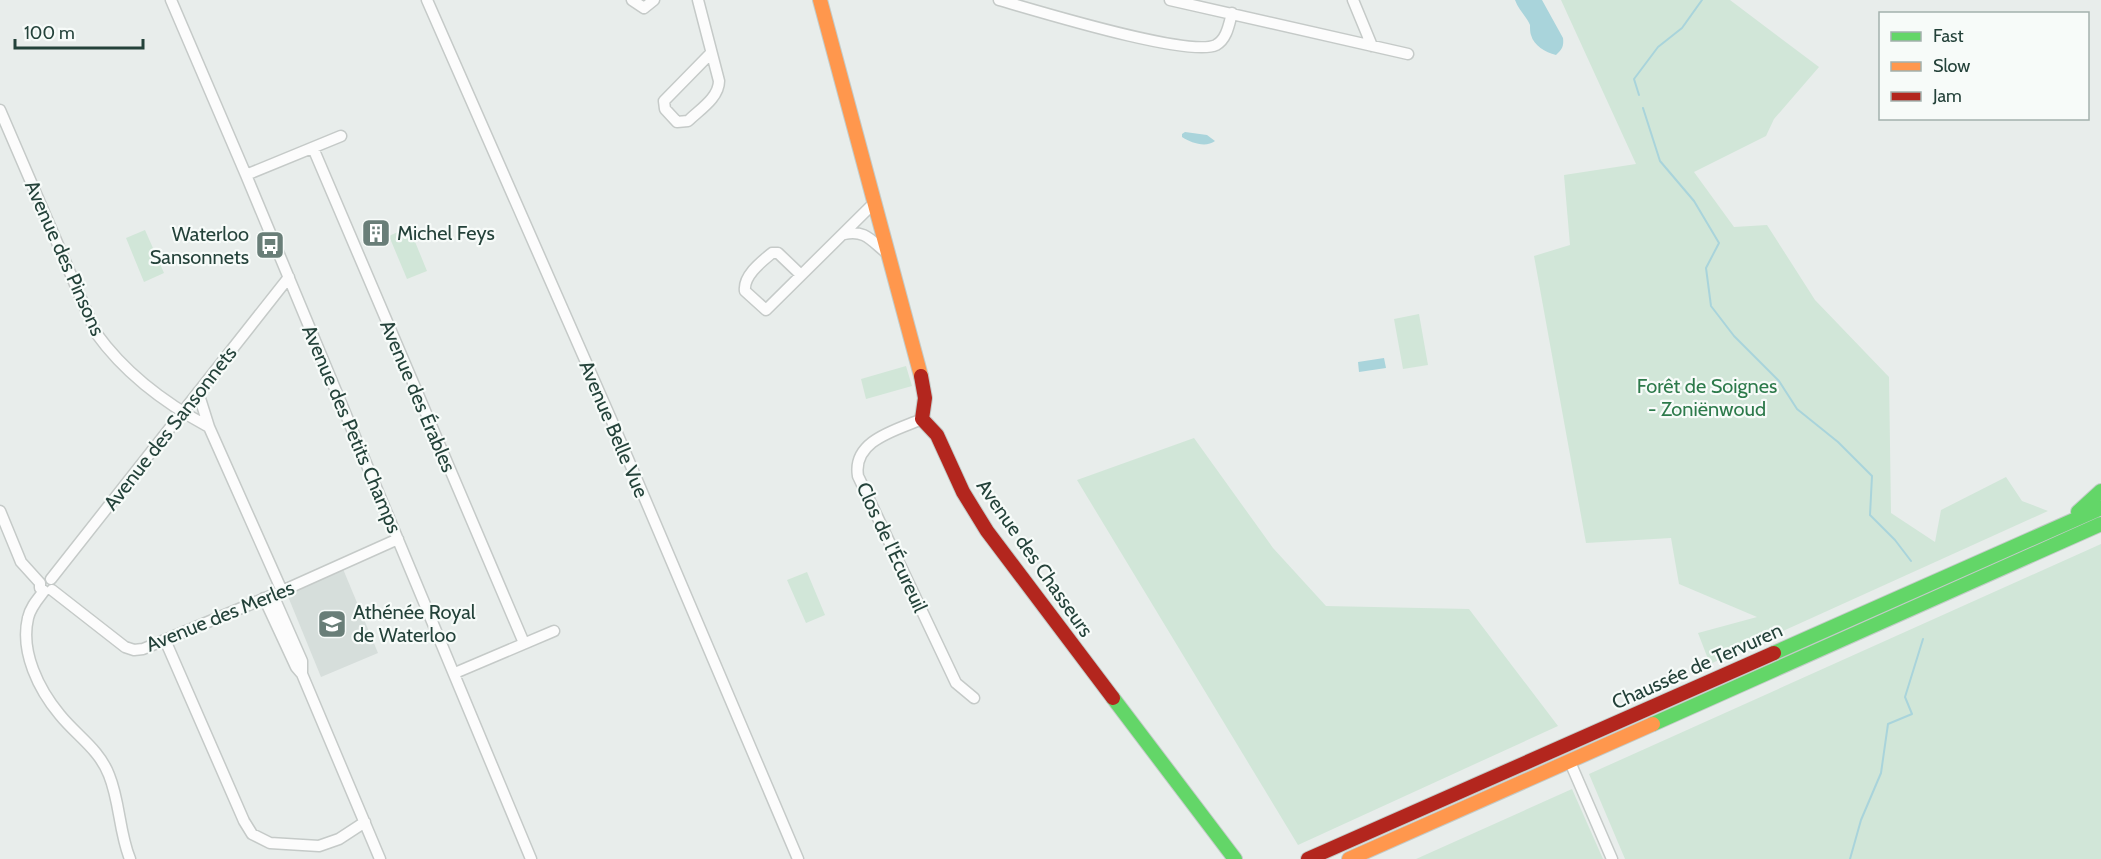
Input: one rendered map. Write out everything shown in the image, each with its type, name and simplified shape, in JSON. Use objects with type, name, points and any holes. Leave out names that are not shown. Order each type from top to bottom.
[{"type":"main road","points":[[820,0],[923,385],[925,398],[922,419]]},
{"type":"main road","name":"Avenue des Chasseurs","points":[[922,419],[937,435],[963,492],[987,531],[1235,859]]},
{"type":"main road","points":[[2066,523],[2101,491]]},
{"type":"main road","name":"Chaussée de Tervuren","points":[[1308,859],[2101,508]]},
{"type":"main road","name":"Chaussée de Tervuren","points":[[1349,859],[2101,524]]},
{"type":"main road","points":[[2087,531],[2101,532]]},
{"type":"street","name":"Avenue des Petits Champs","points":[[171,0],[531,859]]},
{"type":"street","name":"Avenue Belle Vue","points":[[427,0],[606,409],[798,859]]},
{"type":"street","points":[[632,0],[644,8],[654,0]]},
{"type":"street","points":[[698,0],[719,81],[716,93],[688,121],[677,122],[665,109],[664,101],[711,53]]},
{"type":"street","points":[[999,0],[1164,44],[1205,48],[1214,45],[1224,37],[1232,13]]},
{"type":"street","points":[[1170,0],[1408,54]]},
{"type":"street","points":[[1353,0],[1372,46]]},
{"type":"street","name":"Avenue des Pinsons","points":[[0,110],[96,333],[110,353],[182,413],[209,427]]},
{"type":"street","points":[[246,175],[340,136]]},
{"type":"street","name":"Avenue des Érables","points":[[313,148],[524,643]]},
{"type":"street","points":[[801,275],[778,253],[772,253],[746,280],[744,287],[745,291],[766,310],[874,203]]},
{"type":"street","points":[[844,234],[855,231],[864,234],[888,254]]},
{"type":"street","name":"Avenue des Sansonnets","points":[[130,859],[109,774],[97,752],[61,716],[47,697],[37,677],[28,653],[26,633],[28,617],[32,607],[47,586],[289,277]]},
{"type":"street","points":[[198,392],[209,427],[273,595],[302,661],[302,674],[380,859]]},
{"type":"street","name":"Clos de l'Écureuil","points":[[922,419],[873,441],[865,448],[857,467],[858,476],[956,683],[974,698]]},
{"type":"street","name":"Avenue des Merles","points":[[0,511],[21,562],[47,586],[125,647],[134,650],[143,649],[273,595],[398,539]]},
{"type":"street","points":[[455,673],[554,631]]},
{"type":"street","points":[[165,640],[244,821],[252,834],[270,843],[319,846],[367,827]]},
{"type":"street","points":[[1570,762],[1612,859]]},
{"type":"shaded area","name":"Athénée Royal de Waterloo","points":[[343,569],[378,653],[321,677],[287,594]]},
{"type":"green space","name":"Forêt de Soignes - Zoniënwoud","points":[[1561,0],[1730,0],[1819,67],[1774,119],[1766,136],[1694,172],[1734,227],[1767,225],[1815,300],[1889,377],[1891,513],[1935,542],[1941,510],[2006,477],[2022,501],[2048,511],[1710,664],[1698,633],[1757,617],[1679,584],[1671,538],[1586,543],[1534,256],[1570,245],[1564,175],[1636,164]]},
{"type":"green space","points":[[409,227],[427,271],[407,279],[389,236]]},
{"type":"green space","points":[[145,230],[164,273],[144,282],[126,238]]},
{"type":"green space","points":[[1419,314],[1428,365],[1403,369],[1394,319]]},
{"type":"green space","points":[[906,366],[912,386],[866,399],[861,379]]},
{"type":"green space","points":[[1194,438],[1273,548],[1326,606],[1469,609],[1558,726],[1298,845],[1077,480]]},
{"type":"green space","points":[[2101,544],[2101,859],[1625,859],[1589,774]]},
{"type":"green space","points":[[807,572],[825,615],[806,623],[787,580]]},
{"type":"green space","points":[[1572,789],[1603,859],[1416,859]]},
{"type":"water","points":[[1515,0],[1542,0],[1563,38],[1562,48],[1556,55],[1544,50],[1532,39],[1530,25]]},
{"type":"water","points":[[1185,132],[1207,135],[1215,141],[1207,144],[1194,143],[1182,137]]},
{"type":"water","points":[[1384,358],[1386,368],[1359,372],[1358,362]]},
{"type":"waterway","points":[[1639,95],[1634,79],[1658,47],[1682,28],[1702,0]]},
{"type":"waterway","points":[[1643,108],[1660,161],[1694,201],[1719,243],[1706,268],[1711,306],[1734,336],[1779,381],[1797,409],[1838,442],[1872,476],[1870,515],[1895,540],[1911,561]]},
{"type":"waterway","points":[[1850,859],[1861,820],[1881,773],[1888,724],[1912,714],[1905,697],[1923,639]]},
{"type":"traffic: fast","points":[[2078,512],[2101,491]]},
{"type":"traffic: fast","points":[[1774,653],[2101,508]]},
{"type":"traffic: fast","points":[[1653,724],[2101,524]]},
{"type":"traffic: fast","points":[[1113,698],[1235,859]]},
{"type":"traffic: slow","points":[[820,0],[921,376]]},
{"type":"traffic: slow","points":[[1349,859],[1653,724]]},
{"type":"traffic: jam","points":[[921,376],[925,398],[922,419],[937,435],[963,492],[987,531],[1113,698]]},
{"type":"traffic: jam","points":[[1308,859],[1774,653]]},
{"type":"place","name":"Michel Feys","points":[[376,233]]},
{"type":"place","name":"Waterloo Sansonnets","points":[[270,245]]},
{"type":"place","name":"Athénée Royal de Waterloo","points":[[332,624]]}]
